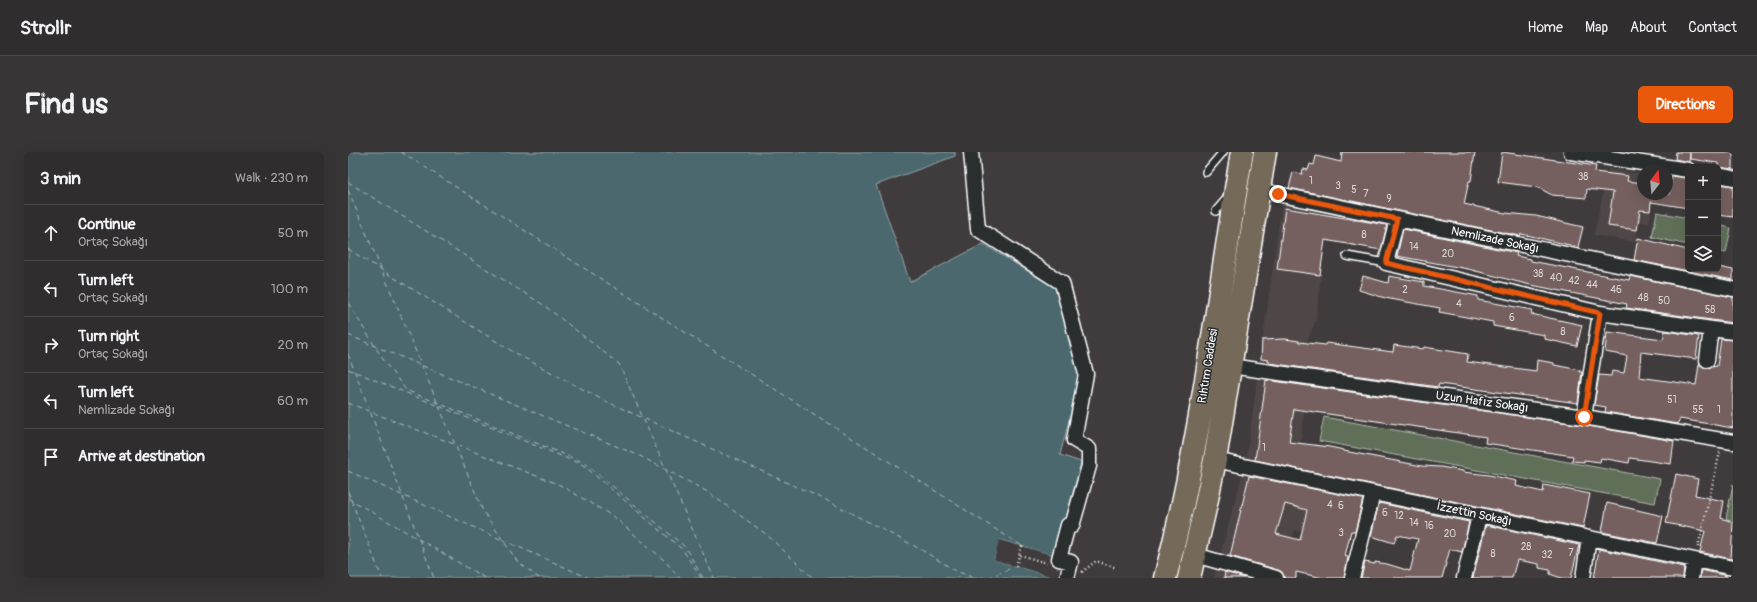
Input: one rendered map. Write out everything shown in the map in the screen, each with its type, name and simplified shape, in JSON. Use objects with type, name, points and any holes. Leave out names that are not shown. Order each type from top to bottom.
[{"type":"main road","name":"Rıhtım Caddesi","points":[[1165,578],[1180,523],[1194,453],[1236,188],[1227,152]]},
{"type":"main road","name":"Rıhtım Caddesi","points":[[1189,578],[1215,460],[1265,152]]},
{"type":"street","points":[[971,152],[978,229],[1062,282],[1086,374],[1074,440],[1089,450],[1089,466],[1072,526],[1068,525],[1059,559],[1071,562],[1067,578]]},
{"type":"street","points":[[1571,152],[1621,156],[1685,169]]},
{"type":"street","points":[[1721,176],[1733,178]]},
{"type":"street","name":"Nemlizade Sokağı","points":[[1258,190],[1733,289]]},
{"type":"street","points":[[1397,219],[1386,263],[1600,313],[1733,332]]},
{"type":"street","points":[[1584,417],[1600,313]]},
{"type":"street","points":[[1707,360],[1711,329]]},
{"type":"street","name":"Uzun Hafız Sokağı","points":[[1230,366],[1584,417],[1728,441]]},
{"type":"street","name":"İzzettin Sokağı","points":[[1215,460],[1733,568]]},
{"type":"street","points":[[1352,578],[1373,493]]},
{"type":"street","points":[[1464,578],[1479,516]]},
{"type":"street","points":[[1583,578],[1589,538]]},
{"type":"street","points":[[1195,555],[1276,578]]},
{"type":"street","points":[[1691,578],[1694,560]]},
{"type":"lane","points":[[1206,172],[1227,152]]},
{"type":"lane","points":[[1216,211],[1236,188]]},
{"type":"lane","points":[[1347,256],[1386,263]]},
{"type":"path","points":[[1694,560],[1728,441]]},
{"type":"path","points":[[1016,566],[1022,546]]},
{"type":"shaded area","points":[[1608,169],[1637,173],[1637,200],[1653,200],[1649,223],[1640,222],[1635,242],[1594,235]]},
{"type":"shaded area","points":[[1282,202],[1319,209],[1316,214],[1324,245],[1316,320],[1305,345],[1308,384],[1296,471],[1330,478],[1317,536],[1295,530],[1282,573],[1290,578],[1214,578],[1246,461]]},
{"type":"green space","points":[[1657,212],[1685,217],[1685,244],[1652,237]]},
{"type":"green space","points":[[1721,226],[1731,228],[1726,253],[1721,252]]},
{"type":"green space","points":[[1324,417],[1660,479],[1655,503],[1319,441]]},
{"type":"green space","points":[[1733,484],[1733,520],[1726,519]]},
{"type":"water","points":[[348,152],[955,152],[955,156],[876,185],[910,282],[983,244],[1057,289],[1080,377],[1060,455],[1081,462],[1056,556],[1000,540],[994,560],[1050,576],[1049,578],[348,578]]},
{"type":"pier","points":[[999,540],[1056,556],[1055,558],[1001,542],[996,558],[1051,574],[1050,576],[994,560]]},
{"type":"building","points":[[1342,152],[1475,152],[1471,181],[1469,181],[1464,204],[1505,213],[1536,216],[1583,227],[1578,247],[1531,236],[1521,234],[1520,236],[1289,188],[1293,172],[1302,174],[1303,169],[1308,170],[1310,164],[1314,165],[1316,156],[1341,162]]},
{"type":"building","points":[[1502,152],[1596,166],[1595,172],[1628,176],[1627,181],[1637,182],[1637,200],[1673,200],[1673,176],[1685,178],[1685,208],[1651,202],[1650,211],[1640,210],[1637,230],[1608,226],[1613,192],[1587,189],[1586,198],[1552,195],[1537,187],[1498,182]]},
{"type":"building","points":[[1676,152],[1733,152],[1733,169],[1721,167],[1721,164],[1718,163],[1690,159],[1690,153],[1689,162],[1675,159]]},
{"type":"building","points":[[1721,184],[1733,186],[1733,217],[1721,215]]},
{"type":"building","points":[[1285,208],[1387,225],[1381,250],[1325,240],[1320,275],[1277,269]]},
{"type":"building","points":[[1403,229],[1517,253],[1516,256],[1531,259],[1531,261],[1629,280],[1630,276],[1733,297],[1733,323],[1626,308],[1627,304],[1526,284],[1468,269],[1397,256]]},
{"type":"building","points":[[1638,238],[1685,249],[1685,270],[1634,260]]},
{"type":"building","points":[[1721,268],[1733,270],[1733,280],[1693,272],[1721,272]]},
{"type":"building","points":[[1363,276],[1388,283],[1389,276],[1424,282],[1424,286],[1478,296],[1478,300],[1532,310],[1531,314],[1582,325],[1577,346],[1544,339],[1544,335],[1493,326],[1493,322],[1439,312],[1440,308],[1385,298],[1359,290]]},
{"type":"building","points":[[1665,331],[1699,336],[1696,359],[1641,352],[1639,377],[1696,385],[1699,364],[1706,368],[1717,366],[1721,339],[1733,340],[1733,428],[1680,419],[1677,424],[1605,412],[1606,407],[1594,405],[1599,375],[1611,376],[1612,371],[1624,373],[1627,356],[1605,352],[1607,332],[1663,339]]},
{"type":"building","points":[[1285,339],[1299,342],[1325,345],[1326,343],[1393,352],[1394,345],[1423,349],[1424,347],[1468,354],[1467,362],[1536,371],[1537,360],[1554,363],[1554,365],[1580,370],[1579,372],[1582,372],[1578,403],[1439,384],[1438,387],[1269,363],[1269,360],[1261,359],[1262,340]]},
{"type":"building","points":[[1266,380],[1583,425],[1674,441],[1671,464],[1630,458],[1629,463],[1601,458],[1600,462],[1584,460],[1584,462],[1572,461],[1573,456],[1485,443],[1486,437],[1294,409],[1289,442],[1330,447],[1422,466],[1441,467],[1463,472],[1489,475],[1517,481],[1516,486],[1543,492],[1544,485],[1590,494],[1583,528],[1255,460]]},
{"type":"building","points":[[1676,474],[1698,479],[1695,495],[1724,501],[1721,518],[1733,522],[1731,559],[1700,552],[1705,531],[1666,523]]},
{"type":"building","points":[[1249,476],[1363,499],[1355,532],[1351,531],[1345,556],[1348,557],[1344,578],[1323,578],[1296,572],[1296,578],[1284,578],[1282,572],[1278,570],[1230,556]],"holes":[[[1285,504],[1307,510],[1300,540],[1276,534]]]},
{"type":"building","points":[[1379,503],[1469,522],[1462,552],[1450,549],[1442,578],[1361,578],[1365,562],[1387,564],[1410,571],[1418,539],[1397,535],[1394,543],[1371,536]]},
{"type":"building","points":[[1607,503],[1663,516],[1657,543],[1602,532]]},
{"type":"building","points":[[1486,525],[1579,545],[1571,578],[1561,578],[1550,574],[1550,570],[1539,568],[1539,564],[1517,560],[1512,578],[1473,578]]},
{"type":"building","points":[[1599,549],[1684,567],[1683,578],[1594,578]]},
{"type":"building","points":[[1701,570],[1727,576],[1727,578],[1700,578]]},
{"type":"building","points":[[1225,572],[1245,578],[1224,578]]},
{"type":"ferry route","points":[[401,152],[1022,546]]},
{"type":"ferry route","points":[[348,182],[545,306],[619,364],[714,578]]},
{"type":"ferry route","points":[[348,190],[483,511],[517,561],[539,578]]},
{"type":"ferry route","points":[[348,249],[515,353],[603,400],[826,500],[920,549],[956,571],[974,578]]},
{"type":"ferry route","points":[[348,303],[386,364],[406,390],[585,463],[685,547],[703,578]]},
{"type":"ferry route","points":[[348,335],[640,456],[706,491],[766,534],[813,578]]},
{"type":"ferry route","points":[[348,354],[434,578]]},
{"type":"ferry route","points":[[348,369],[583,465],[683,550],[701,578]]},
{"type":"ferry route","points":[[348,403],[560,485],[614,517],[664,560],[680,578]]},
{"type":"ferry route","points":[[348,471],[500,539]]},
{"type":"ferry route","points":[[348,492],[382,578]]},
{"type":"ferry route","points":[[348,498],[485,578]]},
{"type":"ferry route","points":[[503,540],[589,578]]},
{"type":"ferry route","points":[[979,578],[990,577],[1016,566]]},
{"type":"route","points":[[1278,194],[1397,219],[1386,263],[1600,313],[1584,417]]}]
